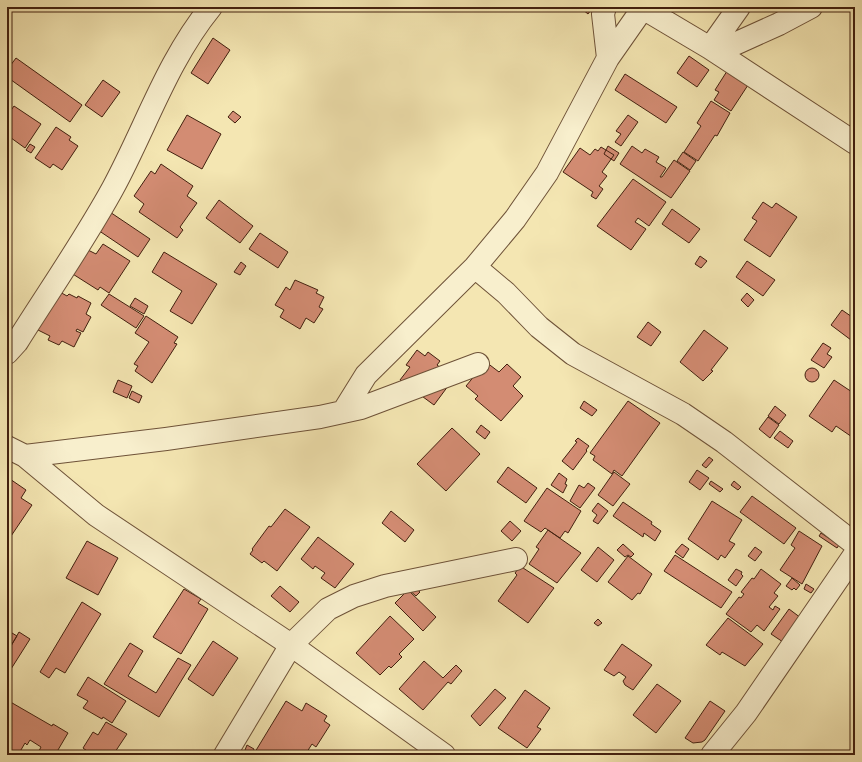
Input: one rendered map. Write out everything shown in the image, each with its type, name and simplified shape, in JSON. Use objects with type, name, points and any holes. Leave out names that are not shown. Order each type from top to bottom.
[{"type":"street","points":[[7,353],[17,342],[113,188],[176,59],[194,28],[211,7]]},
{"type":"street","points":[[605,7],[603,14],[608,58]]},
{"type":"street","points":[[714,50],[739,7]]},
{"type":"street","points":[[714,50],[778,24],[811,7]]},
{"type":"street","points":[[343,412],[366,375],[475,267],[515,219],[546,173],[608,58],[642,8],[714,50],[855,143]]},
{"type":"street","points":[[475,267],[506,293],[539,327],[572,354],[683,414],[724,442],[855,544]]},
{"type":"street","points":[[16,451],[166,439],[320,417],[361,408],[478,364]]},
{"type":"street","points":[[16,451],[96,515],[291,645],[444,755]]},
{"type":"street","points":[[712,755],[746,713],[855,554]]},
{"type":"street","points":[[225,755],[291,645],[328,609],[354,596],[385,586],[516,559]]},
{"type":"building","points":[[583,7],[593,7],[588,14],[582,9]]},
{"type":"building","points":[[213,38],[230,50],[208,84],[191,73]]},
{"type":"building","points":[[689,56],[709,70],[697,87],[677,73]]},
{"type":"building","points":[[16,58],[82,105],[70,122],[7,77],[7,70]]},
{"type":"building","points":[[729,68],[750,82],[731,111],[714,100],[719,92],[715,90]]},
{"type":"building","points":[[625,74],[677,107],[666,123],[615,90]]},
{"type":"building","points":[[103,80],[120,92],[102,117],[85,105]]},
{"type":"building","points":[[711,101],[730,113],[717,136],[715,135],[698,161],[684,152],[701,126],[697,123]]},
{"type":"building","points":[[14,106],[41,124],[25,148],[7,135],[7,116]]},
{"type":"building","points":[[233,111],[241,117],[235,123],[228,117]]},
{"type":"building","points":[[187,115],[221,134],[202,169],[167,150]]},
{"type":"building","points":[[628,115],[638,122],[621,146],[615,142],[621,134],[616,131]]},
{"type":"building","points":[[56,127],[71,137],[69,140],[78,146],[62,170],[53,164],[50,168],[35,158]]},
{"type":"building","points":[[30,144],[35,147],[31,153],[26,150]]},
{"type":"building","points":[[608,146],[619,153],[614,161],[604,154]]},
{"type":"building","points":[[632,146],[642,153],[645,149],[659,157],[656,162],[666,168],[660,177],[662,177],[674,160],[690,171],[671,198],[620,164]]},
{"type":"building","points":[[601,147],[614,155],[602,172],[607,176],[599,186],[603,189],[596,199],[591,196],[593,192],[563,172],[580,148],[590,155],[595,149],[598,151]]},
{"type":"building","points":[[683,152],[696,161],[690,170],[677,161]]},
{"type":"building","points":[[161,164],[193,186],[187,196],[197,203],[180,227],[183,230],[177,238],[139,212],[144,204],[134,196],[151,171],[155,174]]},
{"type":"building","points":[[633,179],[666,202],[649,226],[638,218],[635,222],[646,229],[631,250],[597,226]]},
{"type":"building","points":[[219,200],[253,226],[240,243],[206,218]]},
{"type":"building","points":[[763,202],[772,208],[776,203],[797,217],[770,257],[744,240],[757,221],[752,218]]},
{"type":"building","points":[[98,204],[150,239],[138,257],[86,222]]},
{"type":"building","points":[[672,209],[700,229],[689,243],[662,224]]},
{"type":"building","points":[[260,233],[288,252],[278,268],[249,249]]},
{"type":"building","points":[[103,244],[130,261],[109,293],[100,287],[98,290],[57,264],[88,250],[96,254]]},
{"type":"building","points":[[164,252],[217,284],[192,324],[170,311],[182,291],[152,272]]},
{"type":"building","points":[[700,256],[707,261],[701,268],[695,264]]},
{"type":"building","points":[[747,261],[775,280],[763,296],[736,277]]},
{"type":"building","points":[[241,262],[246,266],[240,275],[234,272]]},
{"type":"building","points":[[295,280],[318,290],[316,293],[324,297],[319,307],[323,309],[314,323],[306,318],[300,329],[280,317],[284,310],[275,305],[286,287],[290,290]]},
{"type":"building","points":[[58,291],[67,296],[69,294],[77,298],[78,296],[91,303],[86,314],[91,317],[83,332],[77,329],[76,331],[81,333],[74,347],[62,341],[59,345],[48,340],[50,336],[28,325]]},
{"type":"building","points":[[747,293],[754,300],[748,307],[741,300]]},
{"type":"building","points":[[109,294],[144,316],[136,328],[101,305]]},
{"type":"building","points":[[135,298],[148,306],[144,314],[130,306]]},
{"type":"building","points":[[842,310],[855,319],[855,343],[831,325]]},
{"type":"building","points":[[146,316],[178,337],[174,343],[177,344],[152,383],[135,371],[138,366],[134,364],[149,342],[135,333]]},
{"type":"building","points":[[648,322],[661,332],[651,346],[637,337]]},
{"type":"building","points":[[704,330],[728,348],[711,370],[713,371],[703,381],[680,362]]},
{"type":"building","points":[[823,343],[831,348],[827,354],[832,357],[824,368],[811,360]]},
{"type":"building","points":[[417,350],[425,356],[428,352],[440,361],[437,365],[454,378],[434,405],[400,380],[410,367],[406,365]]},
{"type":"building","points":[[486,362],[499,372],[507,364],[521,377],[513,386],[523,396],[501,421],[475,399],[478,396],[466,386]]},
{"type":"building","points":[[812,368],[817,370],[819,375],[817,380],[812,382],[807,380],[805,375],[807,370]]},
{"type":"building","points":[[118,380],[132,386],[127,398],[113,392]]},
{"type":"building","points":[[834,380],[852,392],[855,390],[855,439],[836,426],[832,432],[809,416]]},
{"type":"building","points":[[132,391],[142,396],[139,403],[129,398]]},
{"type":"building","points":[[584,401],[597,410],[592,416],[580,408]]},
{"type":"building","points":[[628,401],[660,423],[622,476],[614,470],[612,474],[593,460],[595,456],[590,453]]},
{"type":"building","points":[[775,406],[786,415],[779,424],[768,416]]},
{"type":"building","points":[[768,417],[779,425],[770,438],[759,429]]},
{"type":"building","points":[[481,425],[490,432],[485,439],[476,432]]},
{"type":"building","points":[[452,428],[480,454],[446,491],[417,464]]},
{"type":"building","points":[[780,431],[793,441],[788,448],[774,438]]},
{"type":"building","points":[[578,438],[589,446],[573,470],[562,461],[577,442],[575,441]]},
{"type":"building","points":[[709,457],[713,460],[706,468],[702,465]]},
{"type":"building","points":[[508,467],[537,488],[526,503],[497,482]]},
{"type":"building","points":[[697,470],[709,478],[700,490],[689,482]]},
{"type":"building","points":[[614,472],[630,484],[613,506],[598,495]]},
{"type":"building","points":[[559,473],[567,479],[565,484],[567,485],[563,493],[551,485]]},
{"type":"building","points":[[7,477],[26,490],[21,498],[32,505],[7,542]]},
{"type":"building","points":[[711,481],[723,489],[720,492],[709,484]]},
{"type":"building","points":[[734,481],[741,487],[738,490],[731,485]]},
{"type":"building","points":[[588,483],[595,488],[580,508],[570,501],[579,485],[584,488]]},
{"type":"building","points":[[547,488],[581,511],[568,533],[565,531],[560,538],[545,528],[541,532],[524,521]]},
{"type":"building","points":[[752,496],[796,528],[784,544],[740,512]]},
{"type":"building","points":[[712,501],[742,520],[729,541],[735,544],[725,558],[721,555],[718,560],[688,539]]},
{"type":"building","points":[[623,502],[652,522],[651,524],[661,531],[655,541],[644,533],[643,537],[613,516]]},
{"type":"building","points":[[598,503],[608,511],[598,524],[593,521],[597,515],[592,511]]},
{"type":"building","points":[[285,509],[310,527],[277,571],[264,561],[262,563],[250,554],[269,526],[271,527]]},
{"type":"building","points":[[391,511],[414,530],[405,542],[382,523]]},
{"type":"building","points":[[510,521],[521,531],[512,541],[501,531]]},
{"type":"building","points":[[548,530],[581,553],[557,583],[529,564],[539,549],[536,547]]},
{"type":"building","points":[[799,531],[822,546],[802,584],[780,570],[795,548],[791,545]]},
{"type":"building","points":[[821,533],[839,545],[837,548],[819,536]]},
{"type":"building","points":[[318,537],[354,564],[335,588],[321,578],[325,573],[315,566],[313,569],[301,559]]},
{"type":"building","points":[[87,541],[118,558],[98,595],[66,578]]},
{"type":"building","points":[[623,544],[634,554],[631,557],[628,555],[625,557],[617,550]]},
{"type":"building","points":[[682,544],[689,549],[683,558],[675,552]]},
{"type":"building","points":[[598,547],[614,560],[597,582],[581,570]]},
{"type":"building","points":[[755,547],[762,552],[755,561],[748,556]]},
{"type":"building","points":[[675,555],[732,592],[721,608],[664,571]]},
{"type":"building","points":[[628,556],[652,574],[640,594],[638,593],[632,600],[608,582]]},
{"type":"building","points":[[520,566],[554,588],[528,623],[498,601],[517,575],[515,573]]},
{"type":"building","points":[[736,569],[742,572],[741,574],[743,576],[736,586],[728,580]]},
{"type":"building","points":[[761,569],[781,584],[774,593],[778,596],[769,607],[773,610],[775,606],[780,609],[764,631],[757,625],[751,632],[726,614],[739,597],[741,598],[744,594],[741,592],[752,578],[754,579]]},
{"type":"building","points":[[792,578],[800,585],[796,590],[794,588],[792,590],[786,586]]},
{"type":"building","points":[[806,584],[814,589],[811,593],[804,589]]},
{"type":"building","points":[[412,585],[420,592],[416,596],[408,589]]},
{"type":"building","points":[[280,586],[299,602],[290,612],[271,596]]},
{"type":"building","points":[[184,589],[201,599],[198,603],[208,609],[181,654],[153,637]]},
{"type":"building","points":[[408,590],[436,617],[423,631],[395,603]]},
{"type":"building","points":[[82,602],[101,614],[65,673],[56,668],[49,678],[40,672]]},
{"type":"building","points":[[789,609],[801,618],[783,642],[771,634]]},
{"type":"building","points":[[390,616],[414,639],[399,654],[402,657],[391,668],[389,666],[380,675],[356,653]]},
{"type":"building","points":[[728,618],[763,644],[745,666],[722,652],[720,655],[706,645]]},
{"type":"building","points":[[598,619],[602,623],[598,626],[594,623]]},
{"type":"building","points":[[7,630],[17,636],[7,652]]},
{"type":"building","points":[[19,632],[30,639],[11,669],[7,666],[7,653]]},
{"type":"building","points":[[213,641],[238,658],[213,696],[188,679]]},
{"type":"building","points":[[130,643],[143,651],[128,676],[156,693],[178,658],[191,665],[159,717],[104,684]]},
{"type":"building","points":[[622,644],[652,665],[633,690],[625,685],[623,681],[626,677],[619,672],[614,676],[604,670]]},
{"type":"building","points":[[424,661],[443,678],[456,665],[462,671],[451,684],[448,682],[423,710],[399,689]]},
{"type":"building","points":[[88,677],[126,701],[112,723],[83,708],[88,701],[77,695]]},
{"type":"building","points":[[657,684],[681,701],[656,733],[633,715]]},
{"type":"building","points":[[495,689],[506,698],[480,726],[471,716]]},
{"type":"building","points":[[525,690],[550,708],[537,727],[541,729],[527,748],[498,728]]},
{"type":"building","points":[[7,700],[52,726],[53,724],[68,733],[55,755],[37,755],[41,747],[30,740],[27,745],[25,743],[18,755],[7,749]]},
{"type":"building","points":[[286,701],[302,711],[306,703],[327,716],[324,721],[330,725],[316,747],[312,744],[305,755],[260,755],[255,752]]},
{"type":"building","points":[[710,701],[725,711],[705,740],[702,742],[693,743],[685,738]]},
{"type":"building","points":[[106,722],[127,734],[113,755],[85,755],[87,751],[83,748],[93,732],[98,735]]},
{"type":"building","points":[[247,745],[254,749],[251,755],[243,755]]}]
